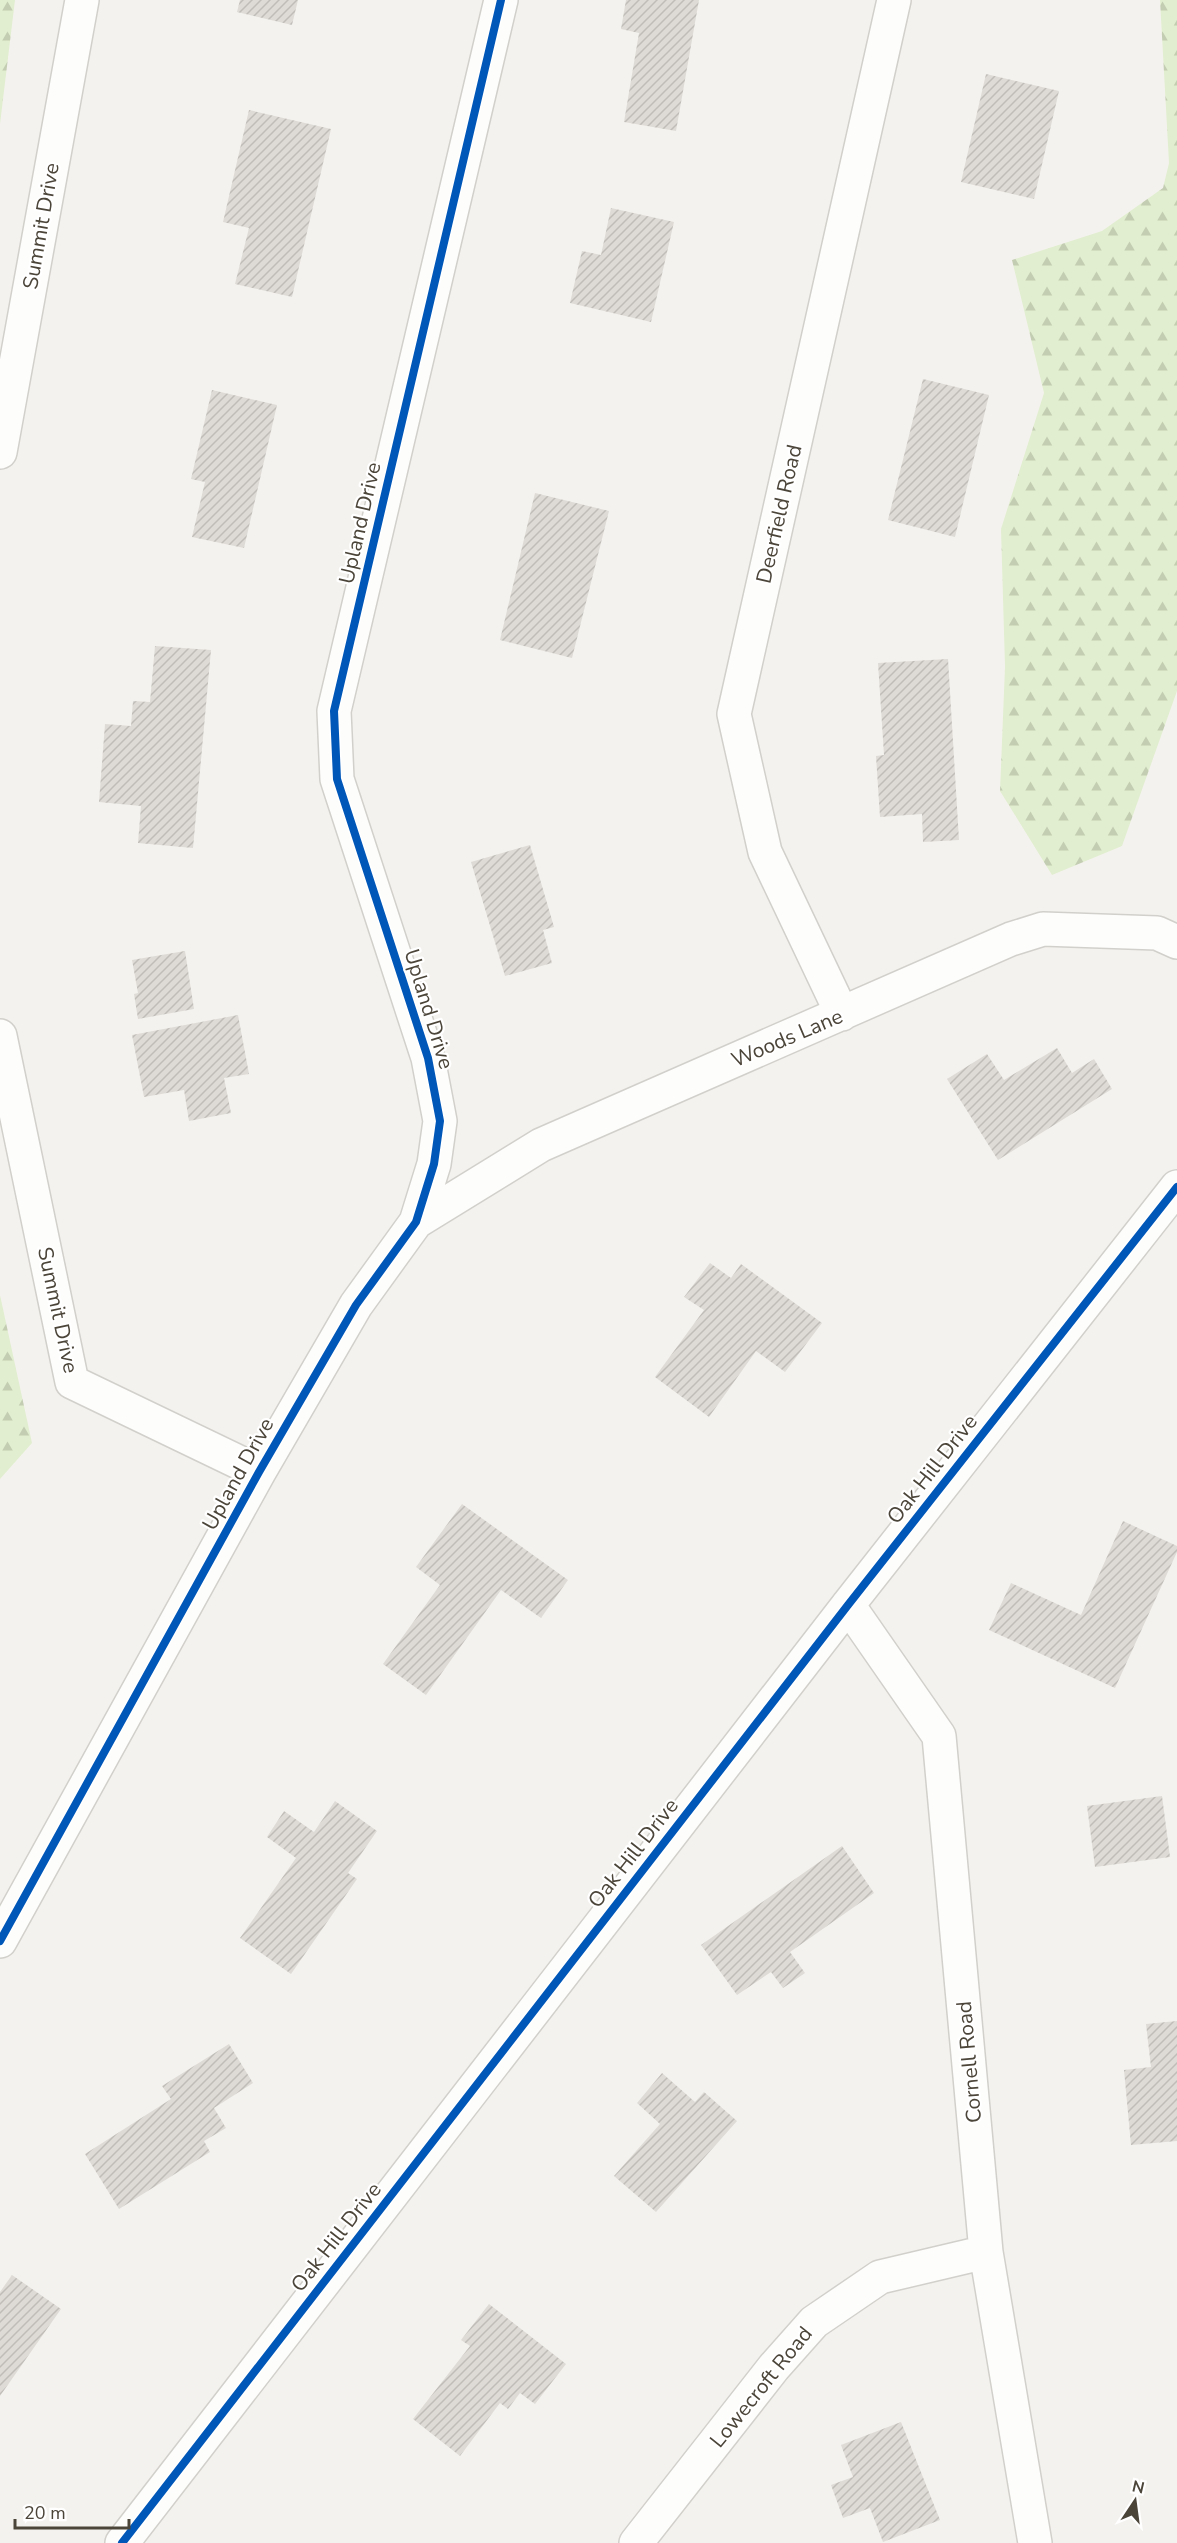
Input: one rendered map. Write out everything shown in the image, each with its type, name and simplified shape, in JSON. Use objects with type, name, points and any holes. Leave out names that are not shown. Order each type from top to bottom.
[{"type":"street","name":"Summit Drive","points":[[0,452],[82,0]]},
{"type":"street","name":"Upland Drive","points":[[0,1941],[259,1472],[356,1305],[416,1222],[434,1164],[440,1121],[428,1058],[337,778],[334,711],[501,0]]},
{"type":"street","name":"Deerfield Road","points":[[842,1014],[765,852],[734,714],[894,0]]},
{"type":"street","name":"Woods Lane","points":[[416,1222],[541,1144],[1011,939],[1043,929],[1157,933],[1177,942]]},
{"type":"street","name":"Summit Drive","points":[[0,1036],[72,1382],[259,1472]]},
{"type":"street","name":"Oak Hill Drive","points":[[122,2543],[848,1605],[1177,1187]]},
{"type":"street","name":"Cornell Road","points":[[848,1605],[939,1736],[986,2252],[1035,2543]]},
{"type":"street","name":"Lowecroft Road","points":[[636,2543],[774,2367],[814,2322],[880,2277],[986,2252]]},
{"type":"green space","points":[[0,0],[15,0],[0,124]]},
{"type":"green space","points":[[1160,0],[1177,0],[1177,691],[1122,846],[1052,875],[1000,791],[1005,667],[1001,529],[1044,393],[1012,260],[1102,231],[1163,188],[1169,163]]},
{"type":"green space","points":[[0,1295],[32,1443],[0,1479]]},
{"type":"building","points":[[240,0],[298,0],[292,25],[237,12]]},
{"type":"building","points":[[626,0],[699,0],[676,131],[624,122],[639,33],[621,29]]},
{"type":"building","points":[[986,74],[1059,91],[1034,199],[961,182]]},
{"type":"building","points":[[249,110],[331,129],[292,297],[235,284],[249,228],[223,222]]},
{"type":"building","points":[[611,208],[674,222],[651,322],[570,303],[582,251],[601,255]]},
{"type":"building","points":[[923,379],[989,395],[955,537],[888,520]]},
{"type":"building","points":[[212,390],[277,405],[244,548],[192,537],[205,482],[191,479]]},
{"type":"building","points":[[535,493],[609,511],[572,658],[500,640]]},
{"type":"building","points":[[155,646],[211,650],[193,848],[138,843],[141,806],[99,802],[105,724],[131,726],[133,701],[150,702]]},
{"type":"building","points":[[948,659],[959,840],[923,842],[922,814],[880,817],[876,756],[884,755],[878,663]]},
{"type":"building","points":[[530,845],[554,927],[543,930],[552,963],[505,976],[471,862]]},
{"type":"building","points":[[185,951],[194,1009],[138,1019],[134,994],[138,993],[132,960]]},
{"type":"building","points":[[238,1015],[249,1074],[224,1078],[231,1113],[189,1121],[184,1090],[144,1097],[132,1035]]},
{"type":"building","points":[[1057,1048],[1072,1073],[1094,1059],[1112,1089],[998,1160],[947,1079],[987,1054],[1004,1080]]},
{"type":"building","points":[[710,1263],[731,1278],[741,1264],[822,1323],[785,1372],[756,1351],[709,1417],[655,1377],[704,1310],[684,1297]]},
{"type":"building","points":[[462,1504],[568,1580],[541,1618],[501,1590],[426,1695],[383,1664],[440,1585],[416,1567]]},
{"type":"building","points":[[1123,1521],[1177,1546],[1177,1552],[1115,1688],[989,1630],[1011,1583],[1081,1615]]},
{"type":"building","points":[[1162,1796],[1170,1857],[1095,1867],[1087,1806]]},
{"type":"building","points":[[335,1801],[377,1831],[348,1873],[357,1879],[291,1974],[240,1938],[296,1858],[267,1837],[284,1811],[314,1832]]},
{"type":"building","points":[[842,1846],[874,1893],[790,1952],[805,1973],[783,1988],[771,1972],[737,1995],[701,1945]]},
{"type":"building","points":[[1177,2021],[1177,2141],[1131,2145],[1124,2070],[1151,2067],[1146,2024]]},
{"type":"building","points":[[229,2044],[253,2083],[214,2108],[226,2128],[204,2141],[210,2152],[119,2209],[85,2154],[171,2099],[162,2086]]},
{"type":"building","points":[[662,2073],[695,2102],[704,2092],[737,2121],[656,2212],[614,2176],[660,2124],[637,2103]]},
{"type":"building","points":[[12,2275],[61,2309],[0,2396],[0,2292]]},
{"type":"building","points":[[489,2304],[566,2364],[535,2404],[520,2393],[508,2409],[500,2403],[460,2456],[413,2419],[470,2346],[461,2340]]},
{"type":"building","points":[[901,2422],[940,2520],[883,2542],[870,2508],[843,2518],[831,2485],[853,2477],[841,2445]]},
{"type":"cycle path","points":[[0,1941],[259,1472],[356,1305],[416,1222],[434,1164],[440,1121],[428,1058],[337,779],[334,711],[501,0]]},
{"type":"cycle path","points":[[122,2543],[848,1605],[1177,1187]]}]
